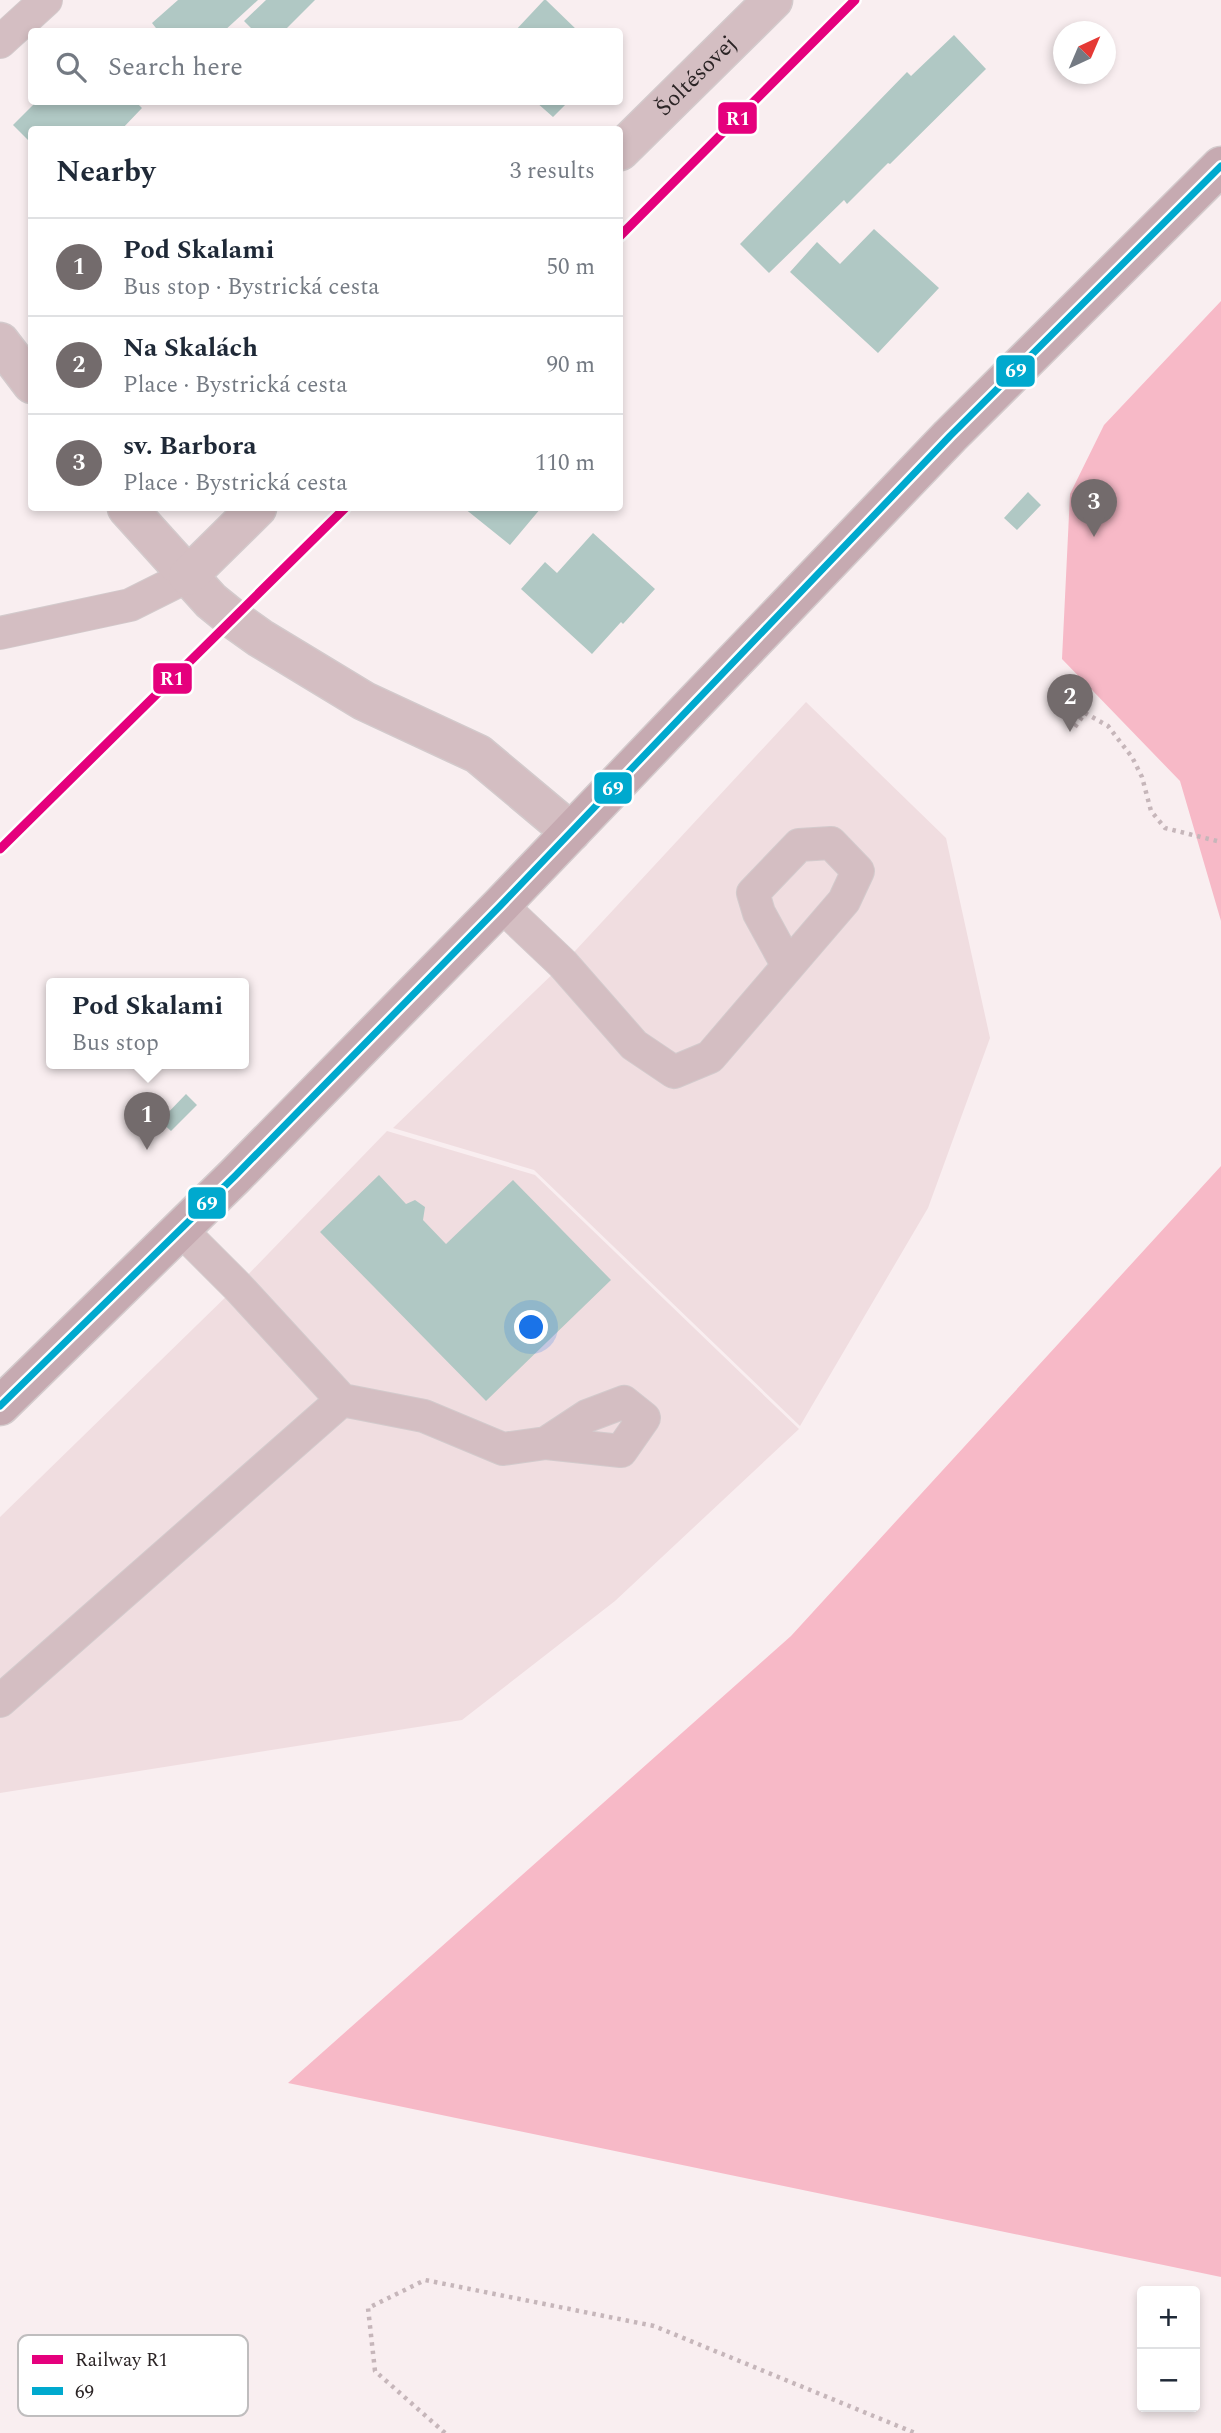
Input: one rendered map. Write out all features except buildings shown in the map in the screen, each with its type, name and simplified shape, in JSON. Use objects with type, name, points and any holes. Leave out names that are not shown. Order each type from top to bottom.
[{"type":"main road","points":[[0,1406],[181,1230],[501,905],[950,436],[1221,166]]},
{"type":"street","name":"Šoltésovej","points":[[623,148],[773,0]]},
{"type":"street","points":[[0,342],[28,379]]},
{"type":"street","points":[[130,511],[211,601],[260,638],[363,702],[478,754],[570,832]]},
{"type":"street","points":[[188,576],[254,511]]},
{"type":"lane","points":[[0,42],[46,0]]},
{"type":"lane","points":[[0,633],[131,605],[188,576]]},
{"type":"lane","points":[[501,905],[562,964],[634,1045],[674,1072],[710,1057],[788,966]]},
{"type":"lane","points":[[181,1230],[237,1286],[342,1400],[424,1416],[503,1449],[546,1443]]},
{"type":"lane","points":[[0,1701],[342,1400]]},
{"type":"path","points":[[1074,727],[1085,713],[1108,726],[1132,757],[1142,777],[1151,811],[1165,828],[1221,842]]},
{"type":"path","points":[[445,2433],[375,2371],[368,2308],[425,2280],[653,2326],[915,2433]]},
{"type":"shaded area","points":[[1221,301],[1221,921],[1180,781],[1062,659],[1070,494],[1104,425]]},
{"type":"shaded area","points":[[806,702],[946,838],[990,1038],[928,1208],[800,1426],[534,1170],[393,1128],[563,964]]},
{"type":"shaded area","points":[[387,1131],[535,1175],[799,1429],[615,1601],[462,1720],[0,1793],[0,1517],[237,1286]]},
{"type":"shaded area","points":[[1221,1166],[1221,2277],[288,2083],[791,1636]]},
{"type":"rail line","name":"R1","points":[[623,233],[855,0]]},
{"type":"rail line","name":"R1","points":[[0,849],[342,511]]},
{"type":"transit line","name":"69","points":[[0,1406],[235,1176],[501,905],[950,436],[1221,166]]},
{"type":"place","name":"sv. Barbora","points":[[1094,537]]},
{"type":"place","name":"Na Skalách","points":[[1070,732]]},
{"type":"place","name":"Pod Skalami","points":[[147,1150]]}]
